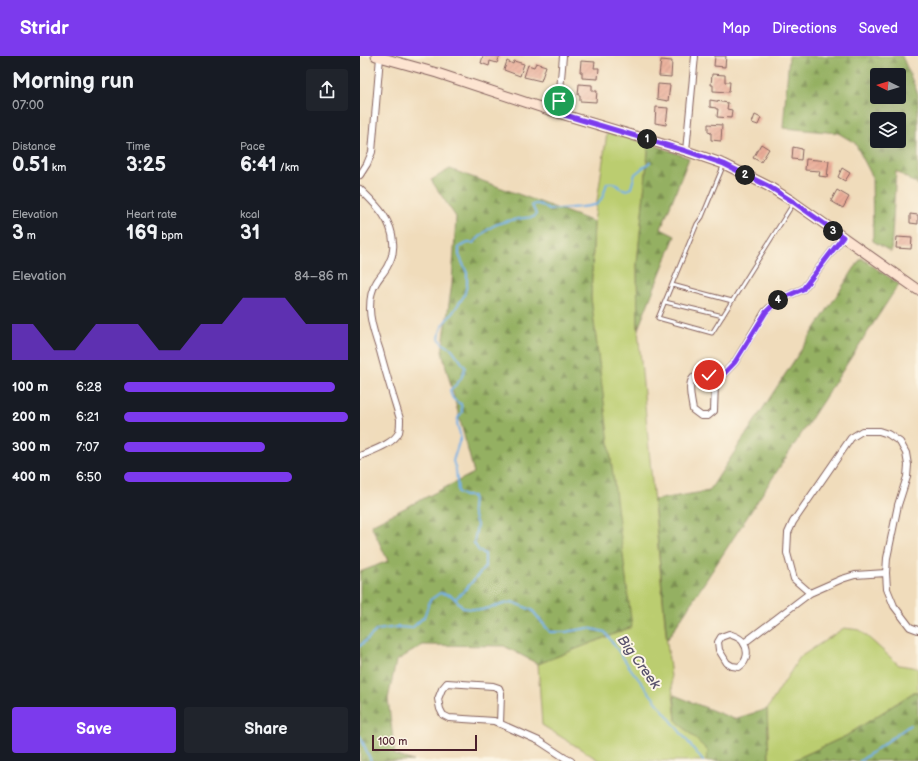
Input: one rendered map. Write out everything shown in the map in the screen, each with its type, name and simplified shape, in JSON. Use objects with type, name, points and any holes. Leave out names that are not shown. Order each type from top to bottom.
[{"type":"main road","points":[[378,57],[437,73],[558,113],[686,151],[724,164],[768,186],[918,290]]},
{"type":"street","points":[[558,113],[563,56]]},
{"type":"street","points":[[686,151],[695,56]]},
{"type":"street","points":[[360,175],[372,152],[378,57]]},
{"type":"street","points":[[360,189],[378,207],[388,221],[393,238],[394,246],[391,260],[375,284],[371,295],[370,309],[372,326],[400,419],[400,425],[399,432],[395,438],[388,443],[360,456]]},
{"type":"street","points":[[715,383],[709,375],[693,378],[690,385],[693,410],[701,416],[708,416],[714,411],[715,383],[735,362],[766,312],[778,300],[803,289],[843,237]]},
{"type":"street","points":[[810,593],[794,579],[787,553],[788,533],[793,522],[851,438],[862,431],[879,430],[900,442],[906,453],[908,465],[889,551],[886,573],[887,589],[894,606],[910,626],[918,630]]},
{"type":"street","points":[[744,643],[810,593],[855,575],[886,573]]},
{"type":"street","points":[[729,634],[736,636],[744,643],[747,651],[747,659],[743,664],[739,667],[732,666],[727,663],[719,650],[718,642],[721,637],[729,634]]},
{"type":"street","points":[[500,724],[502,693],[499,688],[493,686],[447,683],[442,689],[438,699],[440,709],[443,714],[449,718],[494,722],[500,724],[539,741],[571,761]]},
{"type":"lane","points":[[724,164],[658,318],[712,333],[794,203]]},
{"type":"lane","points":[[672,285],[732,301]]},
{"type":"lane","points":[[665,302],[723,316]]},
{"type":"green space","points":[[789,56],[902,56],[918,94],[918,185],[896,171],[891,252],[873,241],[872,176],[855,143],[838,133],[783,128]]},
{"type":"green space","points":[[607,133],[649,143],[637,264],[638,329],[666,634],[676,720],[709,751],[706,761],[600,761],[542,725],[538,664],[631,627],[591,298],[594,222]]},
{"type":"green space","points":[[649,143],[689,158],[661,229],[675,236],[638,329],[637,264]]},
{"type":"green space","points":[[450,169],[594,222],[591,298],[632,627],[538,664],[504,646],[423,645],[396,661],[388,699],[395,755],[413,761],[360,761],[360,572],[388,561],[371,525],[474,473],[442,352],[452,283],[456,217],[431,180]]},
{"type":"green space","points":[[861,258],[899,284],[667,640],[654,500],[709,491]]},
{"type":"green space","points":[[844,628],[860,630],[899,665],[918,668],[918,692],[914,692],[846,736],[792,761],[769,761],[767,709],[800,657]]},
{"type":"green space","points":[[914,692],[918,692],[918,761],[792,761],[846,736]]},
{"type":"green space","points":[[674,695],[734,719],[767,709],[769,761],[706,761],[708,751],[676,720]]},
{"type":"building","points":[[483,56],[500,56],[497,63],[490,61],[489,66],[481,63]]},
{"type":"building","points":[[715,56],[726,56],[725,67],[714,66]]},
{"type":"building","points":[[661,60],[672,61],[671,77],[659,76]]},
{"type":"building","points":[[507,61],[513,64],[514,61],[524,64],[520,76],[504,70]]},
{"type":"building","points":[[581,61],[595,62],[594,68],[599,68],[598,79],[582,78],[582,72],[580,72]]},
{"type":"building","points":[[536,63],[546,66],[541,81],[524,77],[528,65],[534,67]]},
{"type":"building","points":[[712,74],[725,75],[725,82],[730,82],[729,92],[713,91],[713,85],[711,85]]},
{"type":"building","points":[[579,84],[592,85],[592,91],[597,91],[596,102],[580,101],[580,95],[578,95]]},
{"type":"building","points":[[658,84],[670,85],[668,101],[657,99]]},
{"type":"building","points":[[710,100],[728,103],[727,109],[732,110],[731,118],[717,117],[718,109],[710,107]]},
{"type":"building","points":[[656,107],[668,108],[666,125],[655,123]]},
{"type":"building","points":[[755,115],[761,118],[758,125],[752,123]]},
{"type":"building","points":[[708,124],[722,125],[721,141],[711,140],[711,133],[708,132]]},
{"type":"building","points":[[761,144],[769,149],[761,162],[753,158]]},
{"type":"building","points":[[793,147],[802,149],[801,160],[792,159]]},
{"type":"building","points":[[806,159],[829,161],[827,177],[819,176],[820,171],[805,170]]},
{"type":"building","points":[[842,168],[850,173],[845,181],[838,177]]},
{"type":"building","points":[[837,190],[849,197],[843,208],[831,201]]},
{"type":"building","points":[[910,214],[918,215],[918,224],[910,223]]},
{"type":"building","points":[[897,237],[912,238],[911,249],[896,248]]},
{"type":"waterway","points":[[455,599],[485,567],[485,554],[479,551],[474,543],[477,525],[472,510],[473,496],[464,496],[458,492],[456,470],[453,461],[461,439],[457,423],[462,412],[461,404],[453,399],[450,390],[460,380],[465,367],[452,349],[442,343],[439,338],[443,325],[464,296],[467,285],[467,273],[459,255],[459,247],[468,243],[473,243],[499,223],[534,217],[536,214],[532,205],[534,204],[541,205],[549,210],[586,207],[598,204],[603,196],[607,183],[615,183],[620,188],[627,190],[631,188],[635,174],[650,162]]},
{"type":"waterway","name":"Big Creek","points":[[360,646],[377,630],[397,627],[412,628],[424,617],[430,600],[440,593],[451,595],[464,608],[481,610],[512,602],[532,610],[550,632],[566,632],[588,628],[605,632],[633,672],[703,761]]},
{"type":"waterway","points":[[860,761],[910,725]]},
{"type":"waterway","name":"Big Creek","points":[[360,736],[371,761]]},
{"type":"route","points":[[559,101],[558,113],[686,151],[724,164],[768,186],[843,237],[803,289],[778,300],[766,312],[735,362],[715,383],[709,375]]}]
